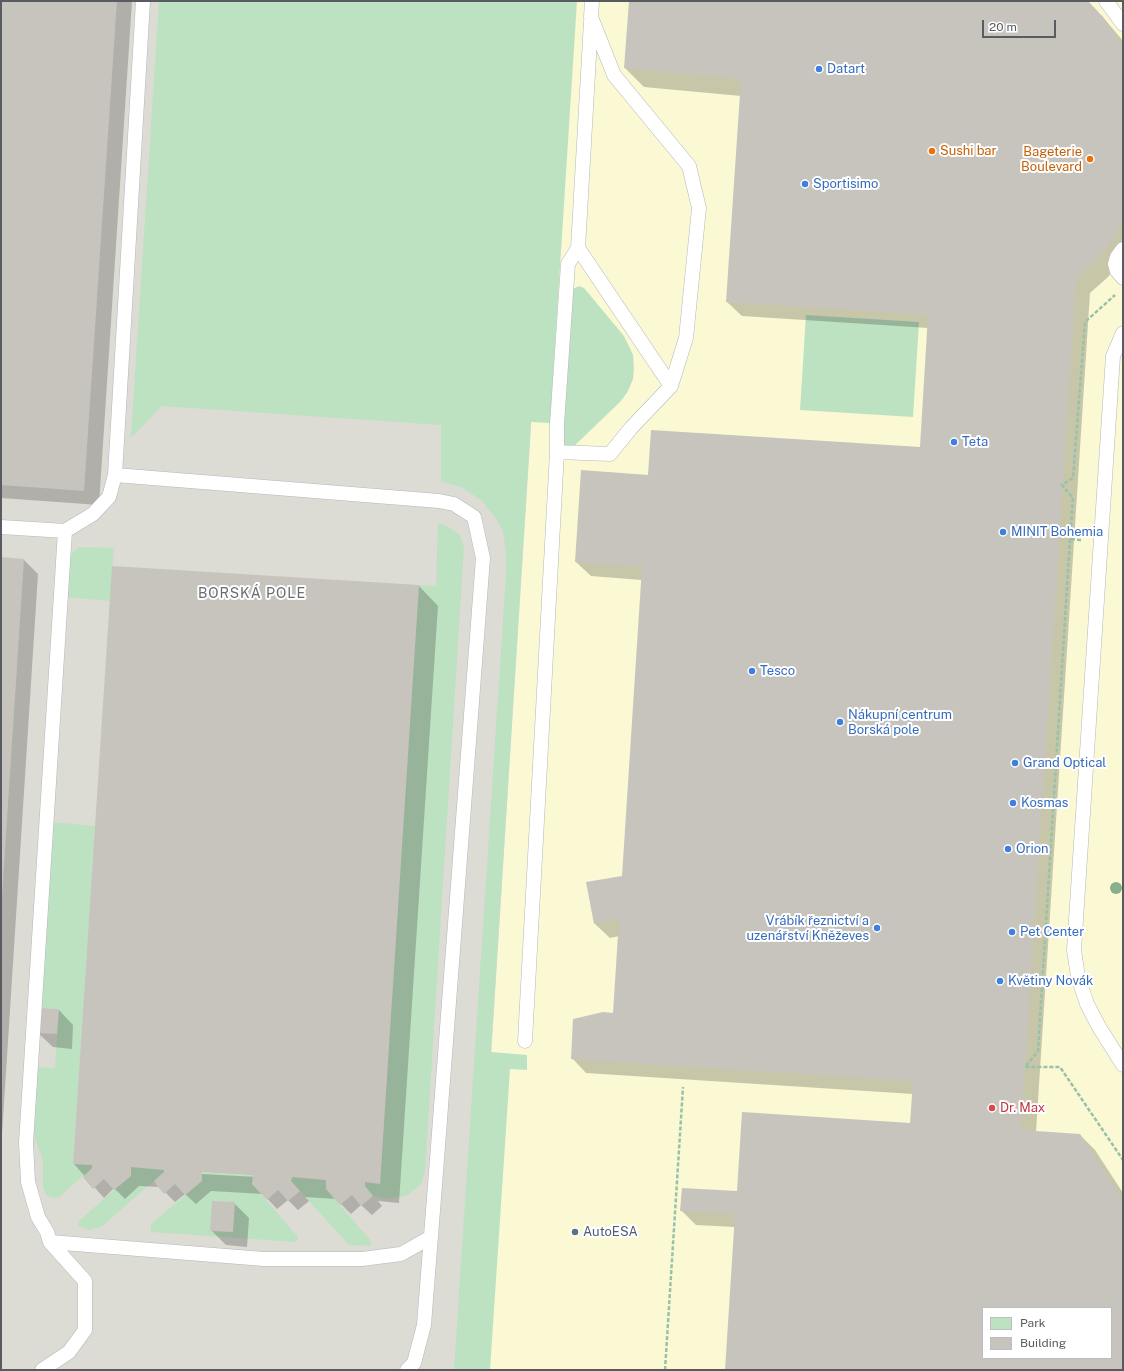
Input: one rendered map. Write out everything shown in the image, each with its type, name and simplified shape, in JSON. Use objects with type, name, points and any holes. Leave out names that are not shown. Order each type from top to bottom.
[{"type":"lane","points":[[1,527],[65,531],[93,514],[109,497],[115,475],[143,1]]},
{"type":"lane","points":[[525,1041],[557,452],[557,424],[568,264],[578,248],[592,1]]},
{"type":"lane","points":[[1106,1],[1123,24]]},
{"type":"lane","points":[[557,452],[610,454],[631,428],[671,386],[686,338],[699,208],[688,166],[614,75],[591,17]]},
{"type":"lane","points":[[578,248],[671,386]]},
{"type":"lane","points":[[1123,249],[1117,257],[1116,264],[1117,271],[1123,278]]},
{"type":"lane","points":[[1123,333],[1113,356],[1074,950],[1078,977],[1086,1004],[1123,1065]]},
{"type":"lane","points":[[115,475],[439,501],[454,504],[474,517],[483,558],[431,1237],[424,1325],[414,1363],[407,1370]]},
{"type":"lane","points":[[42,1370],[69,1352],[85,1330],[85,1281],[50,1242],[48,1232],[38,1217],[28,1182],[26,1149],[65,531]]},
{"type":"lane","points":[[50,1242],[264,1259],[362,1259],[401,1254],[431,1237]]},
{"type":"path","points":[[1101,541],[1070,539],[1073,498],[1062,485],[1073,478],[1085,322],[1118,293]]},
{"type":"path","points":[[665,1370],[683,1087]]},
{"type":"shaded area","points":[[1,1],[558,1],[471,1370],[1,1370]]},
{"type":"shaded area","name":"Nákupní centrum Borská pole","points":[[558,1],[1123,1],[1123,1370],[471,1370]]},
{"type":"green space","points":[[159,1],[577,1],[550,423],[531,422],[491,1052],[527,1055],[527,1070],[510,1069],[490,1370],[454,1370],[506,574],[506,553],[503,531],[494,516],[482,501],[463,488],[441,481],[441,425],[162,406],[133,436],[131,436]]},
{"type":"green space","points":[[579,286],[584,288],[624,336],[633,355],[634,368],[633,379],[628,391],[621,401],[573,447],[563,445],[562,439],[573,289]]},
{"type":"green space","points":[[806,315],[919,322],[913,417],[800,410]]},
{"type":"green space","points":[[438,523],[447,526],[460,535],[464,547],[425,1172],[421,1184],[408,1195],[388,1199],[373,1196],[365,1186],[365,1182],[380,1184],[419,585],[436,586]]},
{"type":"green space","points":[[79,547],[114,548],[110,601],[66,597],[70,555]]},
{"type":"green space","points":[[50,822],[95,826],[73,1164],[92,1165],[92,1168],[59,1197],[53,1198],[47,1196],[43,1189],[43,1160],[33,1133],[34,1067],[55,1068],[59,1009],[39,1008]]},
{"type":"green space","points":[[131,1167],[164,1170],[164,1172],[101,1227],[88,1230],[78,1225],[79,1221],[130,1176]]},
{"type":"green space","points":[[202,1172],[253,1175],[252,1184],[298,1237],[298,1240],[295,1242],[151,1232],[151,1224],[202,1181]]},
{"type":"green space","points":[[292,1177],[326,1180],[326,1189],[371,1241],[371,1246],[349,1245],[291,1181]]},
{"type":"building","points":[[1,1],[117,1],[84,491],[1,485]]},
{"type":"building","name":"Nákupní centrum Borská pole","points":[[629,1],[1088,1],[1103,17],[1123,47],[1123,222],[1108,246],[1093,263],[1076,278],[1021,1130],[1080,1134],[1123,1200],[1123,1370],[725,1370],[735,1214],[680,1211],[682,1188],[737,1191],[742,1112],[910,1123],[913,1081],[571,1059],[573,1019],[603,1012],[613,1013],[619,919],[594,924],[586,882],[622,876],[642,567],[575,562],[581,470],[648,475],[651,430],[920,447],[928,315],[726,302],[741,79],[624,68]]},
{"type":"building","points":[[1,557],[24,559],[2,896],[1,896]]},
{"type":"building","points":[[112,566],[419,585],[380,1184],[365,1182],[365,1186],[373,1196],[361,1206],[352,1195],[340,1205],[326,1189],[326,1180],[292,1177],[291,1181],[300,1191],[288,1201],[278,1190],[267,1200],[252,1184],[253,1175],[202,1172],[202,1181],[185,1195],[175,1184],[164,1194],[154,1181],[164,1172],[164,1170],[131,1167],[131,1176],[114,1190],[104,1179],[93,1189],[83,1177],[92,1168],[92,1165],[73,1164]]},
{"type":"building","points":[[39,1008],[59,1009],[57,1034],[37,1033]]},
{"type":"building","points":[[212,1201],[235,1202],[233,1232],[210,1231]]},
{"type":"place","name":"Datart","points":[[819,69]]},
{"type":"place","name":"Sushi bar","points":[[932,151]]},
{"type":"place","name":"Bageterie Boulevard","points":[[1090,159]]},
{"type":"place","name":"Sportisimo","points":[[805,184]]},
{"type":"place","name":"Teta","points":[[954,442]]},
{"type":"place","name":"MINIT Bohemia","points":[[1003,532]]},
{"type":"place","name":"Tesco","points":[[752,671]]},
{"type":"place","name":"Nákupní centrum Borská pole","points":[[840,722]]},
{"type":"place","name":"Grand Optical","points":[[1015,763]]},
{"type":"place","name":"Kosmas","points":[[1013,803]]},
{"type":"place","name":"Orion","points":[[1008,849]]},
{"type":"place","name":"Vrábík řeznictví a uzenářství Kněževes","points":[[877,928]]},
{"type":"place","name":"Pet Center","points":[[1012,932]]},
{"type":"place","name":"Květiny Novák","points":[[1000,981]]},
{"type":"place","name":"Dr. Max","points":[[992,1108]]},
{"type":"place","name":"AutoESA","points":[[575,1232]]},
{"type":"district","name":"BORSKÁ POLE","points":[[252,594]]}]
